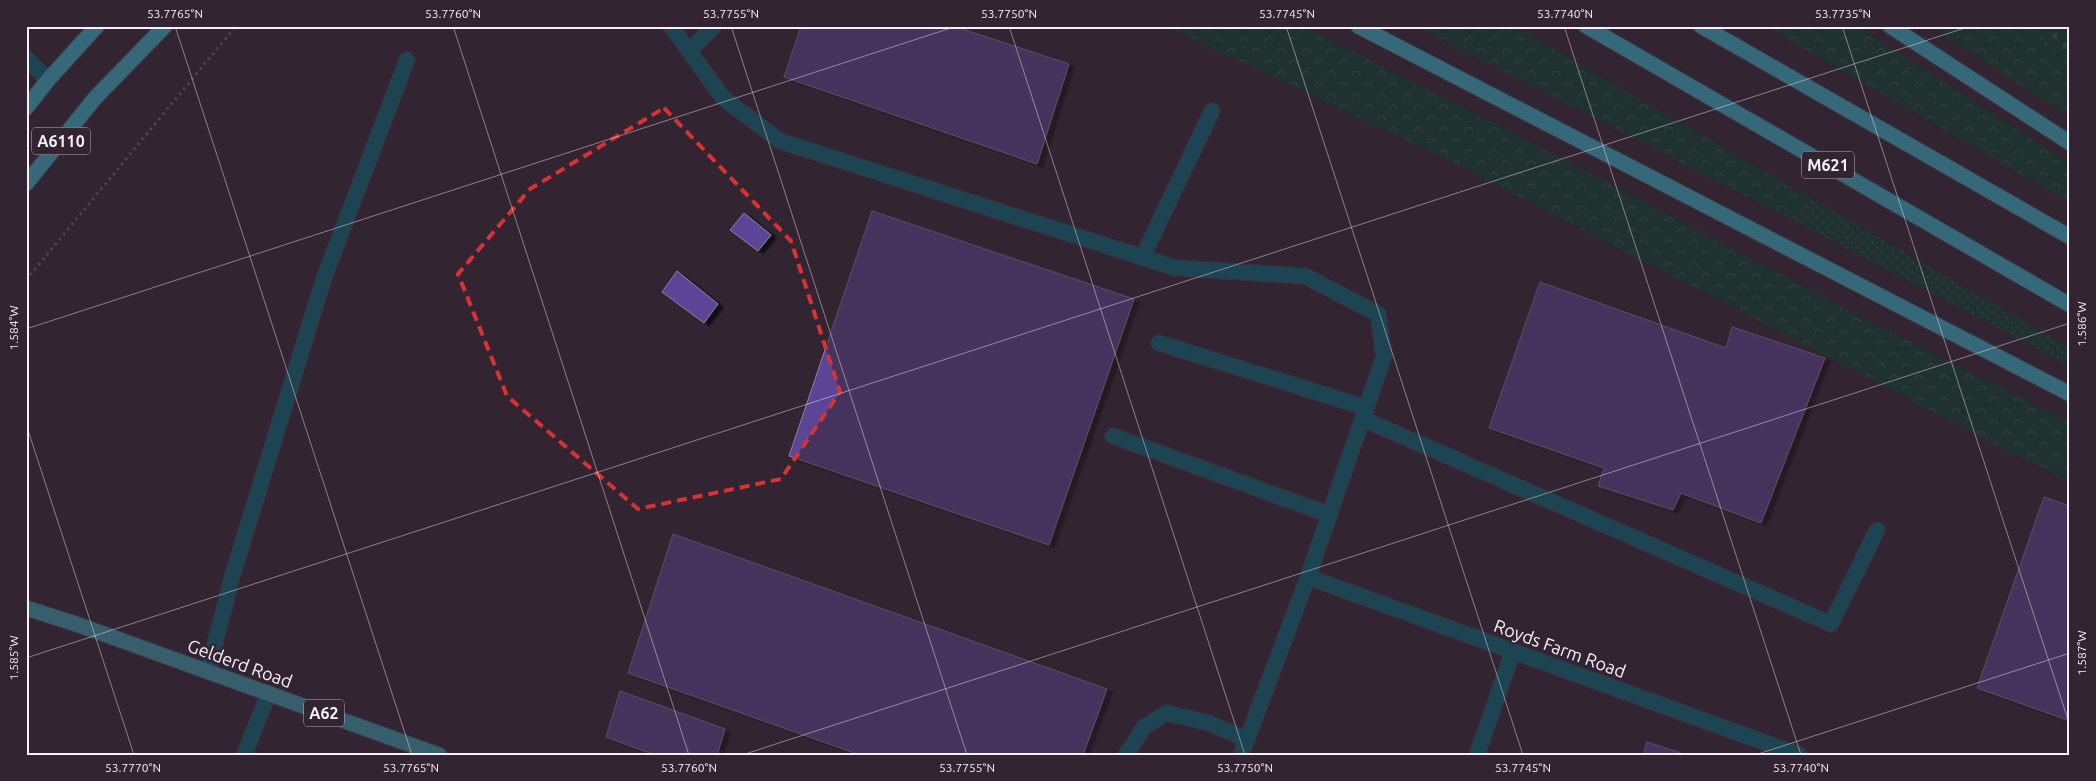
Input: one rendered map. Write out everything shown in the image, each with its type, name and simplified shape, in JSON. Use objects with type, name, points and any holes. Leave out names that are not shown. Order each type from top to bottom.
[{"type":"highway","name":"A6110","points":[[26,108],[48,80],[97,26]]},
{"type":"highway","name":"A6110","points":[[26,184],[95,98],[165,26]]},
{"type":"highway","points":[[1358,26],[2070,394]]},
{"type":"highway","name":"M621","points":[[1586,26],[2070,305]]},
{"type":"highway","points":[[1701,26],[2070,237]]},
{"type":"highway","points":[[1890,26],[2070,143]]},
{"type":"main road","name":"Gelderd Road","points":[[26,608],[76,624],[440,755]]},
{"type":"street","points":[[671,26],[723,98],[780,140],[1176,268],[1306,276],[1378,314],[1384,356],[1308,577],[1244,748],[1209,723],[1167,713],[1144,726],[1126,755]]},
{"type":"street","points":[[689,51],[714,26]]},
{"type":"street","points":[[26,58],[48,80]]},
{"type":"street","points":[[208,671],[232,577],[324,278],[407,60]]},
{"type":"street","points":[[1142,258],[1212,111]]},
{"type":"street","points":[[1159,343],[1365,414],[1831,624],[1876,530]]},
{"type":"street","points":[[1113,436],[1330,515]]},
{"type":"street","name":"Royds Farm Road","points":[[1308,577],[1799,755]]},
{"type":"street","points":[[1477,755],[1513,651]]},
{"type":"street","points":[[244,755],[269,693]]},
{"type":"path","points":[[26,280],[236,26]]},
{"type":"highlighted area","points":[[664,108],[791,241],[840,392],[781,479],[638,509],[507,396],[458,274],[530,189]]},
{"type":"green space","points":[[1164,26],[1303,26],[1582,169],[1851,312],[2070,423],[2070,483],[1458,165]]},
{"type":"green space","points":[[1416,26],[1514,26],[1812,199],[1800,224]]},
{"type":"green space","points":[[1764,26],[1857,26],[2070,164],[2070,192],[2065,200]]},
{"type":"green space","points":[[1930,26],[2052,26],[2040,42],[2070,60],[2070,118]]},
{"type":"green space","points":[[2052,26],[2070,26],[2070,60],[2040,42]]},
{"type":"green space","points":[[1812,199],[2070,348],[2070,366],[1800,224]]},
{"type":"building","points":[[801,26],[953,26],[1069,64],[1037,164],[784,77]]},
{"type":"building","points":[[872,211],[1134,299],[1049,545],[789,456]]},
{"type":"building","points":[[744,213],[771,235],[758,251],[730,230]]},
{"type":"building","points":[[677,271],[718,304],[704,323],[662,292]]},
{"type":"building","points":[[1540,282],[1726,348],[1732,327],[1825,358],[1761,523],[1681,493],[1673,510],[1598,486],[1604,468],[1489,428]]},
{"type":"building","points":[[2044,497],[2070,506],[2070,721],[1977,688]]},
{"type":"building","points":[[673,534],[1107,689],[1083,755],[860,755],[628,673]]},
{"type":"building","points":[[620,691],[725,729],[717,755],[655,755],[606,737]]},
{"type":"building","points":[[1647,742],[1687,755],[1643,755]]}]
